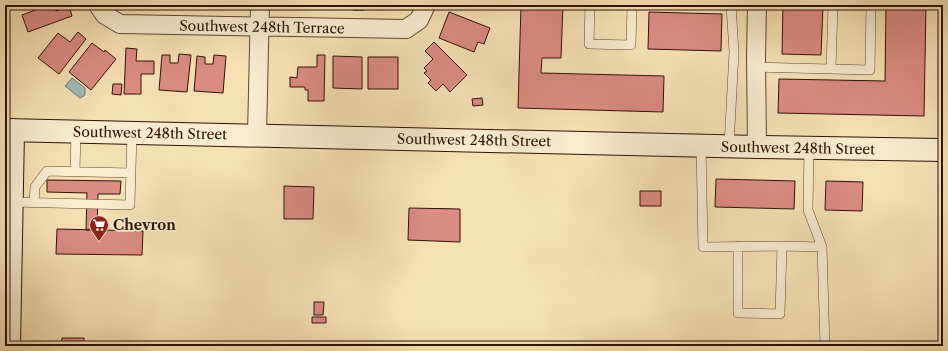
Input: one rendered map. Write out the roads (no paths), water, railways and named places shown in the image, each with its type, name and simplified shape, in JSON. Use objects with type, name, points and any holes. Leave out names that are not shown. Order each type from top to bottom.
[{"type":"street","points":[[258,135],[260,5]]},
{"type":"street","points":[[757,5],[757,147]]},
{"type":"street","name":"Southwest 248th Terrace","points":[[101,10],[120,24],[406,29],[422,13]]},
{"type":"street","points":[[8,344],[12,202],[9,130]]},
{"type":"street","name":"Southwest 248th Street","points":[[9,130],[943,150]]},
{"type":"lane","points":[[590,5],[589,44],[631,44],[632,5]]},
{"type":"lane","points":[[729,146],[734,52],[731,5]]},
{"type":"lane","points":[[831,69],[833,5]]},
{"type":"lane","points":[[756,67],[870,70],[871,5]]},
{"type":"lane","points":[[76,131],[76,171]]},
{"type":"lane","points":[[12,202],[130,205],[132,132]]},
{"type":"lane","points":[[701,146],[703,247],[822,247]]},
{"type":"lane","points":[[808,148],[808,210],[822,247],[825,346]]},
{"type":"lane","points":[[34,202],[35,187],[47,171],[131,173]]},
{"type":"lane","points":[[738,246],[738,313],[780,314],[782,246]]},
{"type":"water","points":[[72,78],[85,88],[85,95],[80,98],[65,86]]},
{"type":"place","name":"Chevron","points":[[99,242]]}]
